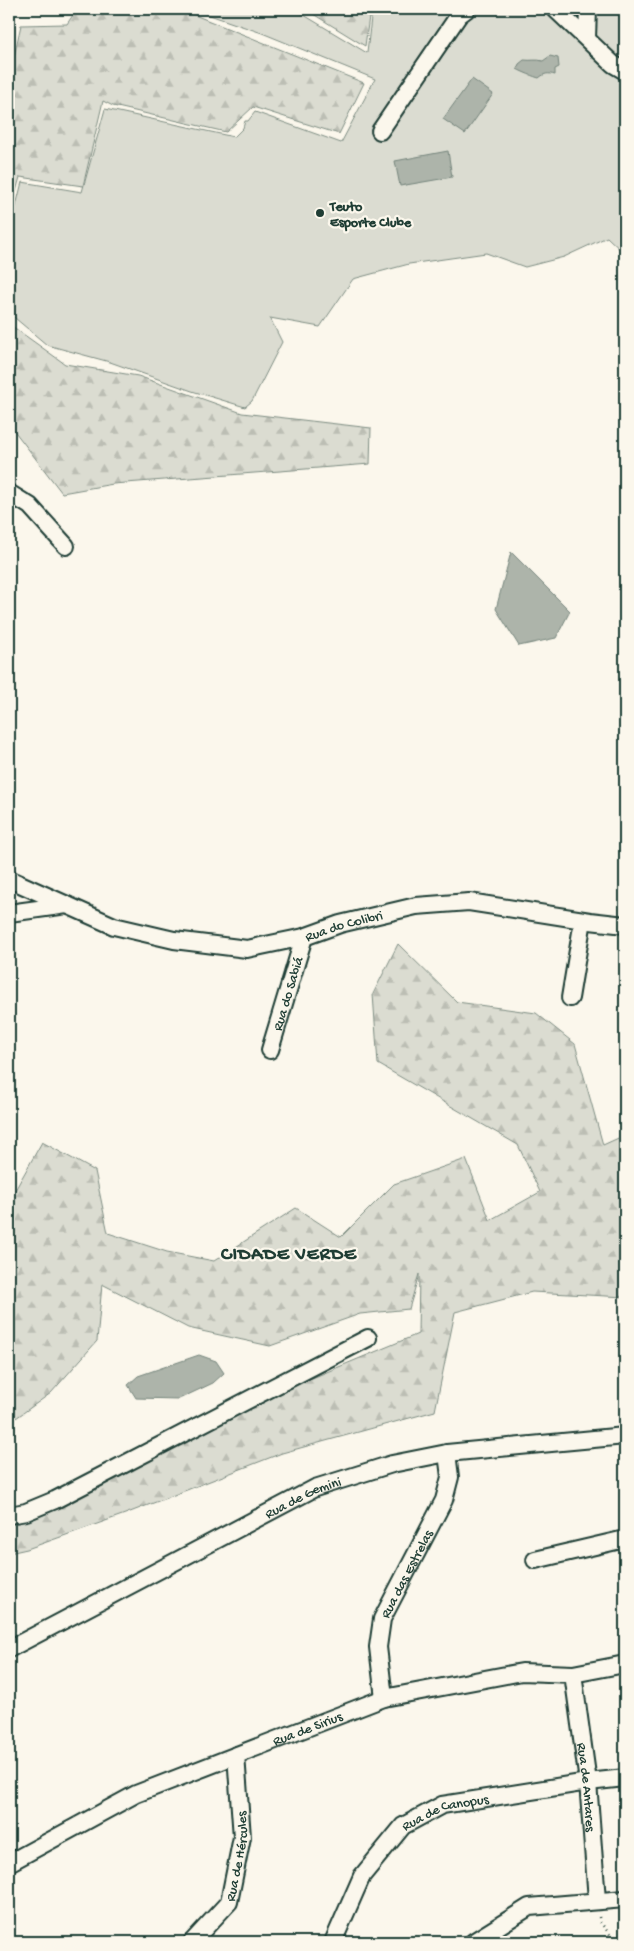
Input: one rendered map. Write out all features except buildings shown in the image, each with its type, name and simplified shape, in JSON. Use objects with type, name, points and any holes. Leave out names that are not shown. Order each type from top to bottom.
[{"type":"street","points":[[380,131],[459,15],[467,9]]},
{"type":"street","points":[[555,9],[613,64],[625,71]]},
{"type":"street","points":[[587,38],[588,9]]},
{"type":"street","points":[[9,494],[30,506],[66,546]]},
{"type":"street","name":"Rua do Colibri","points":[[9,880],[114,926],[174,940],[247,949],[304,937],[340,924],[416,906],[469,902],[625,925]]},
{"type":"street","points":[[9,913],[67,905]]},
{"type":"street","points":[[570,998],[583,920]]},
{"type":"street","name":"Rua do Sabiá","points":[[270,1050],[304,937]]},
{"type":"street","points":[[9,1516],[26,1512],[55,1500],[368,1338]]},
{"type":"street","name":"Rua de Gemini","points":[[9,1649],[315,1488],[392,1464],[447,1453],[625,1436]]},
{"type":"street","name":"Rua das Estrelas","points":[[384,1698],[378,1646],[382,1619],[444,1500],[450,1478],[447,1453]]},
{"type":"street","points":[[535,1560],[625,1539]]},
{"type":"street","name":"Rua de Sirius","points":[[9,1863],[136,1794],[384,1698],[522,1672],[573,1674],[625,1664]]},
{"type":"street","name":"Rua de Antares","points":[[573,1674],[588,1782],[598,1900]]},
{"type":"street","name":"Rua de Hércules","points":[[192,1942],[229,1902],[242,1837],[236,1755]]},
{"type":"street","name":"Rua de Canopus","points":[[333,1942],[362,1876],[403,1826],[442,1806],[588,1782],[625,1778]]},
{"type":"street","points":[[473,1942],[529,1907],[625,1899]]},
{"type":"path","points":[[598,1900],[600,1922],[616,1942]]},
{"type":"green space","points":[[77,9],[192,9],[192,14],[364,83],[339,134],[253,107],[226,132],[113,106],[103,101],[83,186],[20,177],[9,216],[9,79],[21,25],[67,24]]},
{"type":"green space","name":"Teuto Esporte Clube","points":[[199,9],[294,9],[367,53],[372,9],[625,9],[625,254],[607,237],[564,257],[525,267],[486,253],[409,264],[353,279],[320,327],[270,318],[282,342],[252,401],[245,407],[192,391],[110,362],[47,345],[9,313],[9,234],[22,182],[82,192],[105,109],[234,137],[243,128],[245,121],[248,121],[255,112],[341,143],[375,79],[262,33],[198,11]]},
{"type":"green space","points":[[305,9],[370,9],[365,46]]},
{"type":"green space","points":[[9,324],[65,364],[138,376],[242,413],[371,428],[370,464],[113,484],[62,493],[9,424]]},
{"type":"green space","points":[[398,944],[457,1002],[536,1013],[575,1044],[603,1145],[625,1135],[625,1297],[532,1292],[455,1312],[435,1411],[282,1453],[125,1514],[27,1549],[9,1553],[9,1526],[124,1473],[293,1386],[418,1334],[419,1274],[409,1309],[360,1314],[270,1346],[188,1328],[102,1284],[97,1341],[51,1393],[9,1423],[9,1201],[42,1142],[95,1171],[108,1233],[167,1252],[214,1261],[296,1208],[341,1237],[394,1184],[466,1159],[490,1220],[540,1192],[518,1145],[378,1064],[373,994]]},
{"type":"shaded area","points":[[550,56],[558,58],[559,67],[555,69],[555,75],[547,74],[539,78],[517,69],[524,60],[543,61]]},
{"type":"shaded area","points":[[472,79],[493,94],[465,134],[443,119]]},
{"type":"shaded area","points":[[448,151],[452,177],[400,186],[395,161]]},
{"type":"shaded area","points":[[511,552],[570,611],[556,638],[519,646],[496,609]]},
{"type":"shaded area","points":[[199,1355],[216,1361],[224,1373],[213,1383],[179,1399],[136,1398],[128,1385],[138,1376]]},
{"type":"place","name":"Teuto Esporte Clube","points":[[320,213]]},
{"type":"district","name":"CIDADE VERDE","points":[[289,1252]]}]
